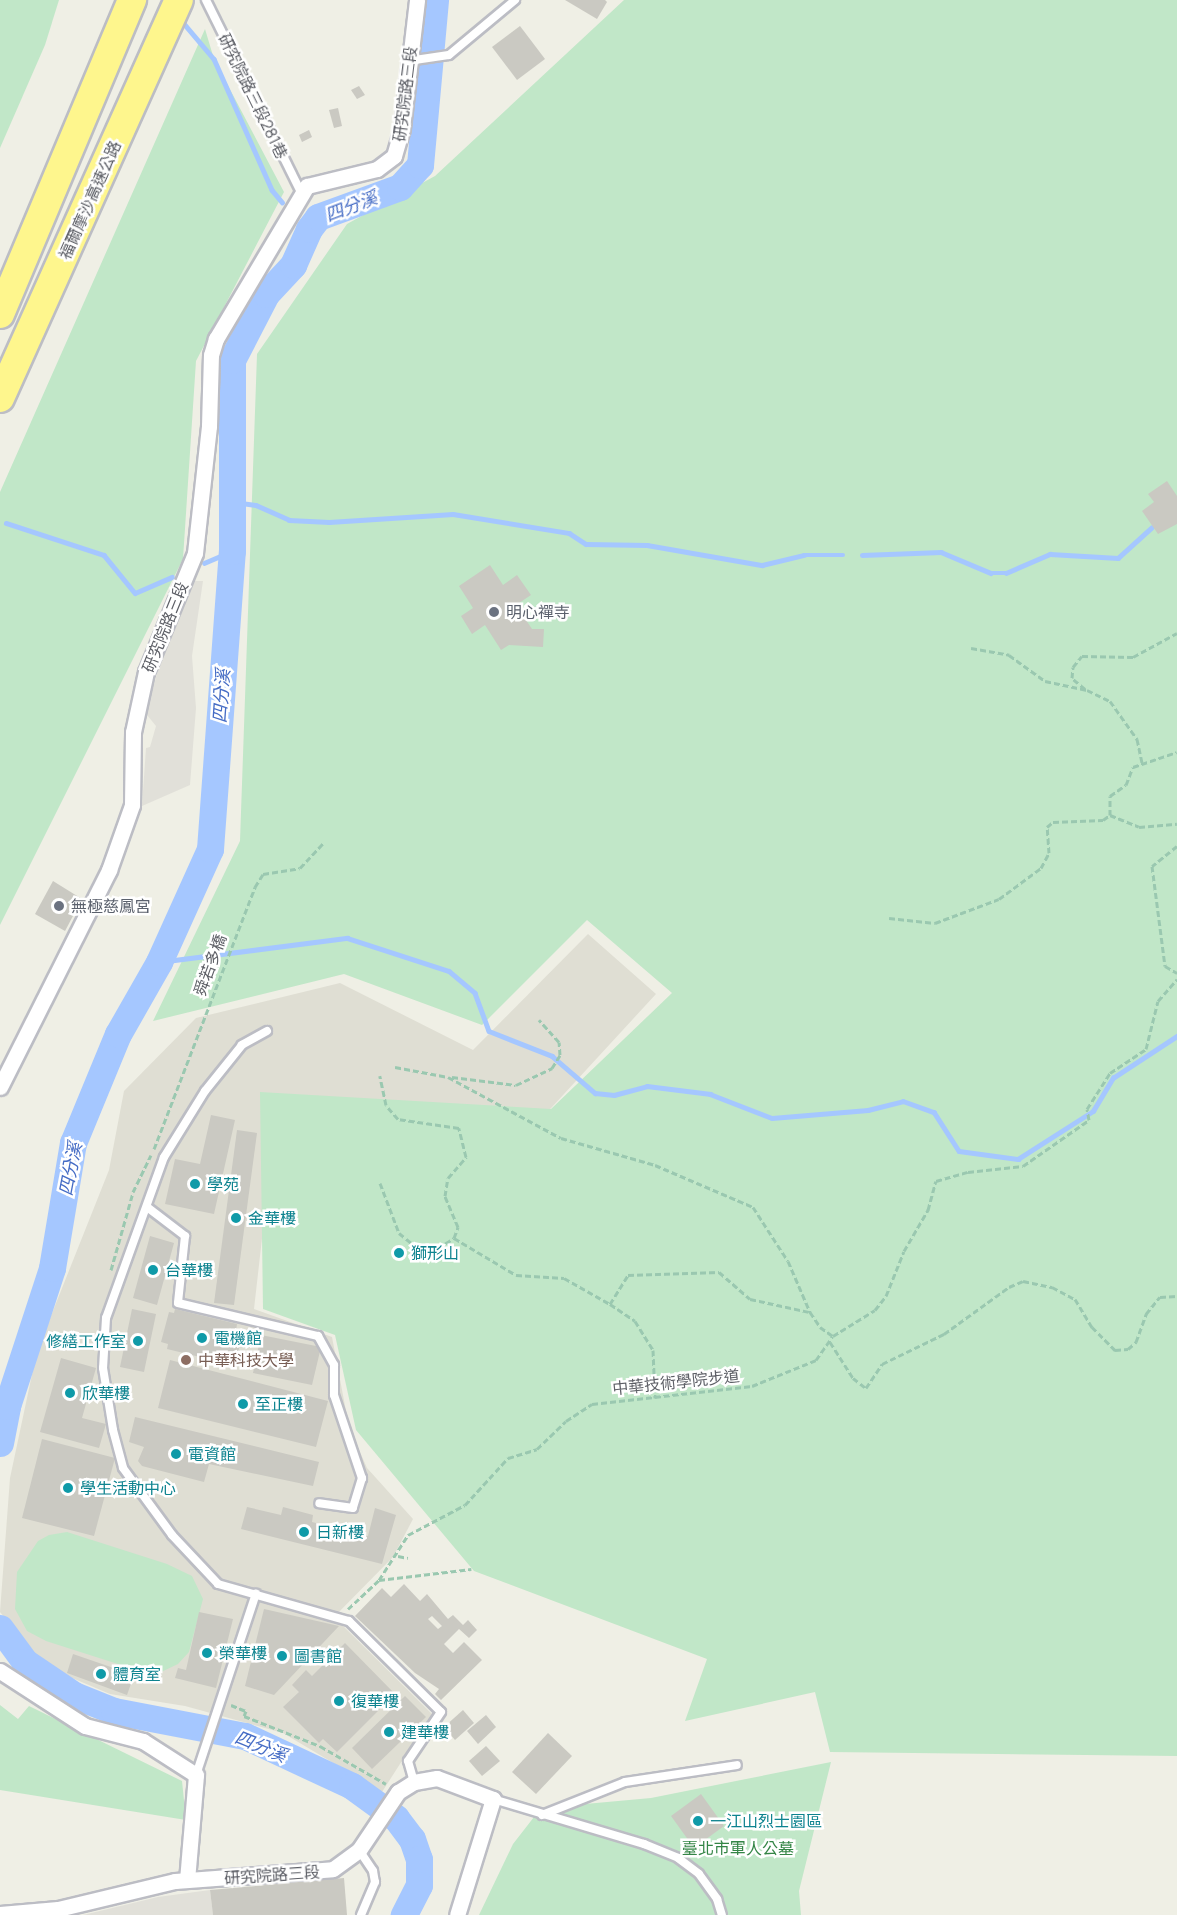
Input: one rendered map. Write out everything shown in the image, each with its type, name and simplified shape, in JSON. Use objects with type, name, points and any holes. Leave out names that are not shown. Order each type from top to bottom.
[{"type":"highway","points":[[0,314],[132,0]]},
{"type":"highway","name":"福爾摩沙高速公路","points":[[0,399],[179,0]]},
{"type":"street","name":"研究院路三段","points":[[0,1087],[109,870],[132,805],[133,732],[146,672],[195,553],[209,426],[211,355],[222,327],[301,192],[316,182],[377,169],[394,156],[402,128],[412,60],[417,0]]},
{"type":"street","points":[[0,1671],[84,1726],[143,1741],[196,1775],[187,1880]]},
{"type":"street","points":[[396,1794],[414,1782],[437,1778],[493,1799],[457,1915]]},
{"type":"street","name":"研究院路三段","points":[[0,1914],[58,1909],[187,1880],[318,1873],[340,1865],[359,1850],[396,1794]]},
{"type":"lane","name":"研究院路三段281巷","points":[[206,0],[301,192]]},
{"type":"lane","points":[[412,60],[441,58],[457,50],[515,0]]},
{"type":"lane","points":[[267,1031],[242,1045],[205,1091],[164,1156],[103,1335],[103,1368],[112,1430],[123,1468],[172,1535],[218,1584],[346,1620],[441,1712],[408,1761],[414,1782]]},
{"type":"lane","points":[[147,1207],[185,1236],[178,1303],[318,1336],[334,1365],[334,1395],[362,1478],[353,1508],[320,1503]]},
{"type":"lane","points":[[196,1775],[256,1594]]},
{"type":"lane","points":[[542,1815],[625,1782],[737,1765]]},
{"type":"lane","points":[[493,1799],[644,1844],[678,1858],[699,1874],[717,1899],[722,1915]]},
{"type":"lane","points":[[359,1850],[373,1871],[375,1882],[361,1915]]},
{"type":"path","points":[[1142,762],[1137,739],[1110,701],[1087,690],[1072,678],[1073,666],[1082,656],[1133,657],[1177,633]]},
{"type":"path","points":[[971,648],[1009,655],[1044,681],[1087,690]]},
{"type":"path","points":[[1110,815],[1110,796],[1126,784],[1133,767],[1142,762],[1177,752]]},
{"type":"path","points":[[1110,815],[1139,827],[1177,824]]},
{"type":"path","points":[[889,918],[935,923],[979,909],[1032,878],[1041,868],[1049,853],[1047,827],[1053,822],[1103,820],[1110,815]]},
{"type":"path","name":"舜若多橋","points":[[200,1030],[243,909],[263,874],[300,868],[324,842]]},
{"type":"path","points":[[1177,846],[1152,866],[1165,966],[1177,973]]},
{"type":"path","points":[[445,1076],[561,1138],[656,1165],[753,1207],[788,1261],[819,1327],[833,1336],[876,1310],[886,1296],[904,1251],[928,1210],[936,1181],[969,1172],[1023,1166],[1089,1120],[1087,1109],[1110,1073],[1146,1049],[1158,1001],[1177,979]]},
{"type":"path","points":[[395,1067],[516,1085],[552,1068],[560,1055],[559,1042],[539,1020]]},
{"type":"path","points":[[380,1076],[387,1105],[398,1119],[459,1128],[466,1157],[448,1178],[446,1196],[458,1227],[454,1238],[430,1253],[416,1247],[399,1233],[380,1183]]},
{"type":"path","points":[[454,1238],[516,1275],[564,1278],[635,1321],[653,1350],[654,1398]]},
{"type":"path","points":[[610,1304],[628,1275],[719,1272],[750,1299],[810,1312]]},
{"type":"path","points":[[830,1342],[854,1378],[866,1388],[882,1364],[944,1334],[1009,1287],[1023,1281],[1052,1287],[1075,1299],[1092,1328],[1114,1350],[1128,1349],[1136,1342],[1146,1314],[1160,1297],[1177,1296]]},
{"type":"path","name":"中華技術學院步道","points":[[346,1620],[348,1607],[380,1580],[382,1570],[398,1556],[400,1545],[408,1535],[465,1505],[507,1456],[537,1449],[566,1421],[592,1404],[752,1386],[810,1365],[833,1336]]},
{"type":"path","points":[[398,1556],[408,1558]]},
{"type":"path","points":[[380,1580],[471,1569]]},
{"type":"path","points":[[221,1705],[246,1711],[244,1716],[320,1746],[396,1794]]},
{"type":"shaded area","points":[[193,581],[203,581],[192,656],[196,708],[190,785],[142,806],[146,748],[150,747],[156,726],[147,715],[148,706],[160,663]]},
{"type":"shaded area","name":"中華科技大學","points":[[588,934],[656,994],[541,1119],[276,1115],[254,1309],[332,1337],[349,1427],[367,1468],[413,1519],[393,1557],[334,1617],[432,1714],[382,1792],[283,1733],[185,1706],[110,1694],[65,1675],[37,1656],[0,1612],[10,1478],[37,1351],[109,1170],[124,1091],[196,1018],[340,983],[473,1050]]},
{"type":"shaded area","points":[[210,1890],[213,1915],[83,1915],[158,1897]]},
{"type":"green space","points":[[0,0],[59,0],[45,45],[0,148]]},
{"type":"green space","points":[[624,0],[1177,0],[1177,1756],[830,1752],[815,1692],[685,1721],[707,1659],[474,1571],[356,1430],[335,1335],[263,1309],[260,1092],[551,1109],[672,993],[587,920],[482,1025],[344,974],[153,1021],[240,841],[257,354],[347,224],[435,176]]},
{"type":"green space","points":[[205,29],[214,59],[284,192],[196,361],[183,559],[0,925],[0,492]]},
{"type":"green space","points":[[67,1532],[167,1564],[192,1576],[203,1599],[189,1652],[178,1664],[157,1674],[146,1673],[46,1641],[27,1631],[15,1609],[17,1572],[38,1541],[49,1535]]},
{"type":"green space","points":[[0,1705],[18,1719],[29,1706],[182,1781],[186,1820],[0,1790]]},
{"type":"green space","name":"臺北市軍人公墓","points":[[831,1762],[799,1891],[801,1915],[479,1915],[513,1844],[541,1808],[651,1798]]},
{"type":"building","points":[[565,0],[605,0],[607,2],[597,19]]},
{"type":"building","points":[[520,26],[545,59],[517,80],[492,47]]},
{"type":"building","points":[[359,86],[365,95],[357,99],[351,90]]},
{"type":"building","points":[[338,108],[342,126],[334,128],[329,110]]},
{"type":"building","points":[[309,130],[312,137],[302,142],[299,135]]},
{"type":"building","points":[[1167,481],[1177,496],[1177,524],[1158,534],[1142,511],[1154,502],[1148,494]]},
{"type":"building","name":"明心禪寺","points":[[490,565],[503,585],[517,575],[531,595],[516,605],[532,629],[544,629],[543,647],[509,645],[501,650],[485,625],[472,634],[461,616],[473,608],[459,586]]},
{"type":"building","name":"無極慈鳳宮","points":[[53,881],[82,899],[65,931],[35,914]]},
{"type":"building","name":"學苑","points":[[211,1115],[235,1120],[214,1214],[165,1204],[175,1159],[200,1164]]},
{"type":"building","name":"金華樓","points":[[237,1130],[257,1133],[234,1305],[214,1303]]},
{"type":"building","name":"台華樓","points":[[150,1236],[174,1243],[157,1305],[133,1298]]},
{"type":"building","name":"修繕工作室","points":[[132,1309],[156,1314],[144,1372],[120,1367]]},
{"type":"building","name":"電機館","points":[[175,1309],[237,1324],[236,1331],[243,1333],[236,1360],[230,1359],[229,1364],[167,1349],[168,1344],[161,1342],[169,1312],[174,1313]]},
{"type":"building","points":[[261,1335],[321,1347],[312,1385],[253,1373]]},
{"type":"building","name":"欣華樓","points":[[61,1358],[96,1368],[82,1418],[106,1424],[99,1448],[40,1432]]},
{"type":"building","name":"至正樓","points":[[170,1360],[328,1401],[316,1447],[158,1408]]},
{"type":"building","points":[[135,1417],[319,1462],[313,1486],[209,1464],[204,1482],[142,1466],[138,1461],[144,1447],[129,1442]]},
{"type":"building","name":"學生活動中心","points":[[42,1439],[115,1458],[94,1536],[22,1518]]},
{"type":"building","name":"日新樓","points":[[247,1507],[281,1515],[283,1507],[313,1515],[312,1522],[368,1536],[375,1508],[396,1515],[382,1564],[241,1529]]},
{"type":"building","points":[[404,1584],[420,1601],[427,1594],[448,1619],[453,1615],[463,1625],[468,1620],[477,1630],[469,1638],[459,1629],[444,1644],[453,1653],[464,1642],[482,1660],[441,1700],[435,1694],[439,1689],[415,1673],[355,1616],[382,1588],[391,1597]],"holes":[[[432,1616],[442,1626],[438,1629],[428,1619]]]},
{"type":"building","name":"圖書館","points":[[264,1609],[339,1626],[274,1695],[245,1686]]},
{"type":"building","name":"榮華樓","points":[[199,1612],[233,1619],[216,1688],[175,1678],[178,1668],[186,1670]]},
{"type":"building","name":"復華樓","points":[[345,1643],[395,1694],[337,1752],[323,1739],[319,1743],[283,1707],[299,1692],[292,1685],[306,1670],[312,1676]]},
{"type":"building","name":"體育室","points":[[73,1654],[134,1675],[127,1695],[67,1673]]},
{"type":"building","name":"建華樓","points":[[405,1696],[426,1717],[372,1769],[352,1748]]},
{"type":"building","points":[[463,1710],[474,1723],[455,1740],[444,1727]]},
{"type":"building","points":[[486,1715],[496,1727],[478,1744],[467,1731]]},
{"type":"building","points":[[548,1733],[572,1756],[536,1794],[512,1772]]},
{"type":"building","points":[[486,1746],[500,1761],[482,1776],[469,1761]]},
{"type":"building","name":"一江山烈士園區","points":[[701,1794],[724,1826],[694,1848],[671,1816]]},
{"type":"building","points":[[344,1878],[347,1915],[213,1915],[210,1890]]},
{"type":"waterway","name":"四分溪","points":[[0,1443],[7,1406],[52,1268],[73,1143],[118,1034],[159,962],[210,849],[232,551],[232,360],[266,294],[293,265],[309,229],[318,217],[400,187],[420,165],[435,0]]},
{"type":"waterway","points":[[181,20],[214,59],[272,190],[282,202]]},
{"type":"waterway","name":"四分溪","points":[[304,223],[309,229]]},
{"type":"waterway","points":[[234,502],[256,505],[289,520],[329,522],[453,514],[569,533],[586,544],[647,545],[762,565],[804,555],[843,555]]},
{"type":"waterway","points":[[6,523],[104,555],[135,593],[172,577]]},
{"type":"waterway","points":[[862,555],[941,552],[991,573],[1006,573],[1050,554],[1118,558],[1151,528]]},
{"type":"waterway","points":[[204,563],[232,551]]},
{"type":"waterway","points":[[159,962],[347,938],[449,971],[475,993],[489,1031],[552,1056],[595,1093],[614,1095],[647,1086],[710,1094],[772,1118],[868,1110],[903,1101],[934,1112],[959,1151],[1018,1159],[1093,1111],[1113,1078],[1177,1036]]},
{"type":"waterway","name":"四分溪","points":[[0,1628],[25,1662],[74,1695],[114,1711],[245,1736],[352,1786],[396,1818],[412,1839],[419,1859],[419,1885],[404,1915]]},
{"type":"place","name":"明心禪寺","points":[[494,612]]},
{"type":"place","name":"無極慈鳳宮","points":[[59,906]]},
{"type":"place","name":"學苑","points":[[195,1184]]},
{"type":"place","name":"金華樓","points":[[236,1218]]},
{"type":"place","name":"獅形山","points":[[399,1253]]},
{"type":"place","name":"台華樓","points":[[153,1270]]},
{"type":"place","name":"電機館","points":[[202,1338]]},
{"type":"place","name":"修繕工作室","points":[[138,1341]]},
{"type":"place","name":"中華科技大學","points":[[186,1360]]},
{"type":"place","name":"欣華樓","points":[[70,1393]]},
{"type":"place","name":"至正樓","points":[[243,1404]]},
{"type":"place","name":"電資館","points":[[176,1454]]},
{"type":"place","name":"學生活動中心","points":[[68,1488]]},
{"type":"place","name":"日新樓","points":[[304,1532]]},
{"type":"place","name":"榮華樓","points":[[207,1653]]},
{"type":"place","name":"圖書館","points":[[282,1656]]},
{"type":"place","name":"體育室","points":[[101,1674]]},
{"type":"place","name":"復華樓","points":[[339,1701]]},
{"type":"place","name":"建華樓","points":[[389,1732]]},
{"type":"place","name":"一江山烈士園區","points":[[698,1821]]}]
